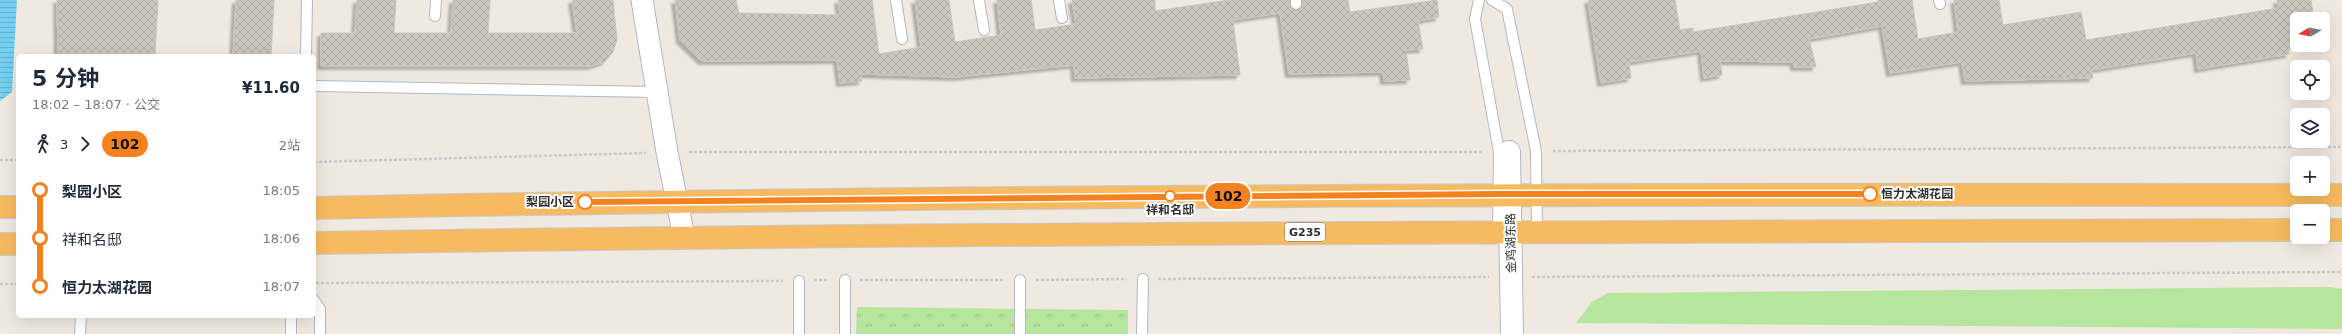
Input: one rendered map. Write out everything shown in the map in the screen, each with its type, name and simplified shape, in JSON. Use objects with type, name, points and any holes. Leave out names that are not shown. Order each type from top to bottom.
[{"type":"highway","points":[[316,208],[677,201],[1504,194],[2342,195]]},
{"type":"highway","points":[[0,207],[16,207]]},
{"type":"highway","name":"G235","points":[[316,243],[684,237],[1504,231],[2290,230]]},
{"type":"highway","points":[[2330,230],[2342,230]]},
{"type":"highway","points":[[0,244],[16,244]]},
{"type":"street","points":[[642,0],[667,152],[684,237]]},
{"type":"street","name":"金鸡湖东路","points":[[1504,152],[1504,231],[1512,277],[1512,334]]},
{"type":"lane","points":[[306,54],[307,0]]},
{"type":"lane","points":[[435,16],[436,0]]},
{"type":"lane","points":[[896,0],[902,39]]},
{"type":"lane","points":[[979,0],[984,30]]},
{"type":"lane","points":[[1059,0],[1062,18]]},
{"type":"lane","points":[[1479,0],[1475,19],[1504,152]]},
{"type":"lane","points":[[1492,0],[1508,9],[1536,151],[1536,232]]},
{"type":"lane","points":[[316,86],[657,92]]},
{"type":"lane","points":[[1142,334],[1143,279]]},
{"type":"lane","points":[[799,280],[799,334]]},
{"type":"lane","points":[[845,280],[845,334]]},
{"type":"lane","points":[[1020,280],[1020,334]]},
{"type":"lane","points":[[316,303],[320,309],[320,334]]},
{"type":"lane","points":[[80,334],[81,318]]},
{"type":"lane","points":[[291,318],[291,334]]},
{"type":"path","points":[[1536,151],[2342,147]]},
{"type":"path","points":[[316,162],[667,152],[1504,152]]},
{"type":"path","points":[[0,160],[16,160]]},
{"type":"path","points":[[316,283],[2342,272]]},
{"type":"path","points":[[0,284],[16,284]]},
{"type":"green space","points":[[2329,287],[2342,289],[2342,329],[1576,323],[1592,302],[1608,293]]},
{"type":"green space","points":[[857,307],[1128,310],[1128,334],[856,334]]},
{"type":"water","points":[[0,0],[17,0],[12,92],[0,101]]},
{"type":"building","points":[[57,0],[158,0],[155,54],[58,54]]},
{"type":"building","points":[[236,0],[274,0],[271,54],[233,54]]},
{"type":"building","points":[[357,0],[396,0],[394,33],[451,33],[453,0],[490,0],[488,33],[577,33],[572,0],[613,0],[617,40],[613,52],[604,62],[590,66],[321,66],[321,33],[355,33]]},
{"type":"building","points":[[675,0],[736,0],[739,13],[840,15],[838,0],[872,0],[879,54],[921,47],[915,0],[949,0],[955,42],[1001,35],[997,0],[1031,0],[1035,30],[1076,24],[1072,0],[1155,0],[1155,11],[1229,0],[1290,0],[1291,8],[1296,10],[1301,8],[1302,0],[1348,0],[1350,12],[1437,0],[1439,17],[1418,21],[1423,49],[1406,50],[1410,80],[1384,81],[1383,72],[1289,74],[1280,13],[1233,20],[1240,75],[1075,78],[1074,65],[956,77],[860,74],[862,81],[840,83],[837,60],[702,61],[680,40]]},
{"type":"building","points":[[1588,0],[1675,0],[1680,30],[1693,28],[1693,32],[1878,2],[1878,0],[1912,0],[1918,39],[1958,32],[1954,0],[1999,0],[2003,25],[2081,12],[2086,40],[2278,8],[2277,0],[2311,0],[2313,12],[2290,12],[2290,45],[2288,45],[2289,54],[2198,69],[2196,53],[2091,70],[2093,78],[1965,81],[1962,62],[1890,73],[1882,26],[1809,39],[1816,67],[1794,67],[1794,62],[1720,61],[1722,75],[1704,78],[1701,51],[1629,62],[1631,78],[1601,83]]},
{"type":"bus line","name":"102","points":[[585,202],[1498,194],[1870,194]]},
{"type":"place","name":"恒力太湖花园","points":[[1870,194]]},
{"type":"place","name":"祥和名邸","points":[[1170,196]]},
{"type":"place","name":"梨园小区","points":[[585,202]]}]
